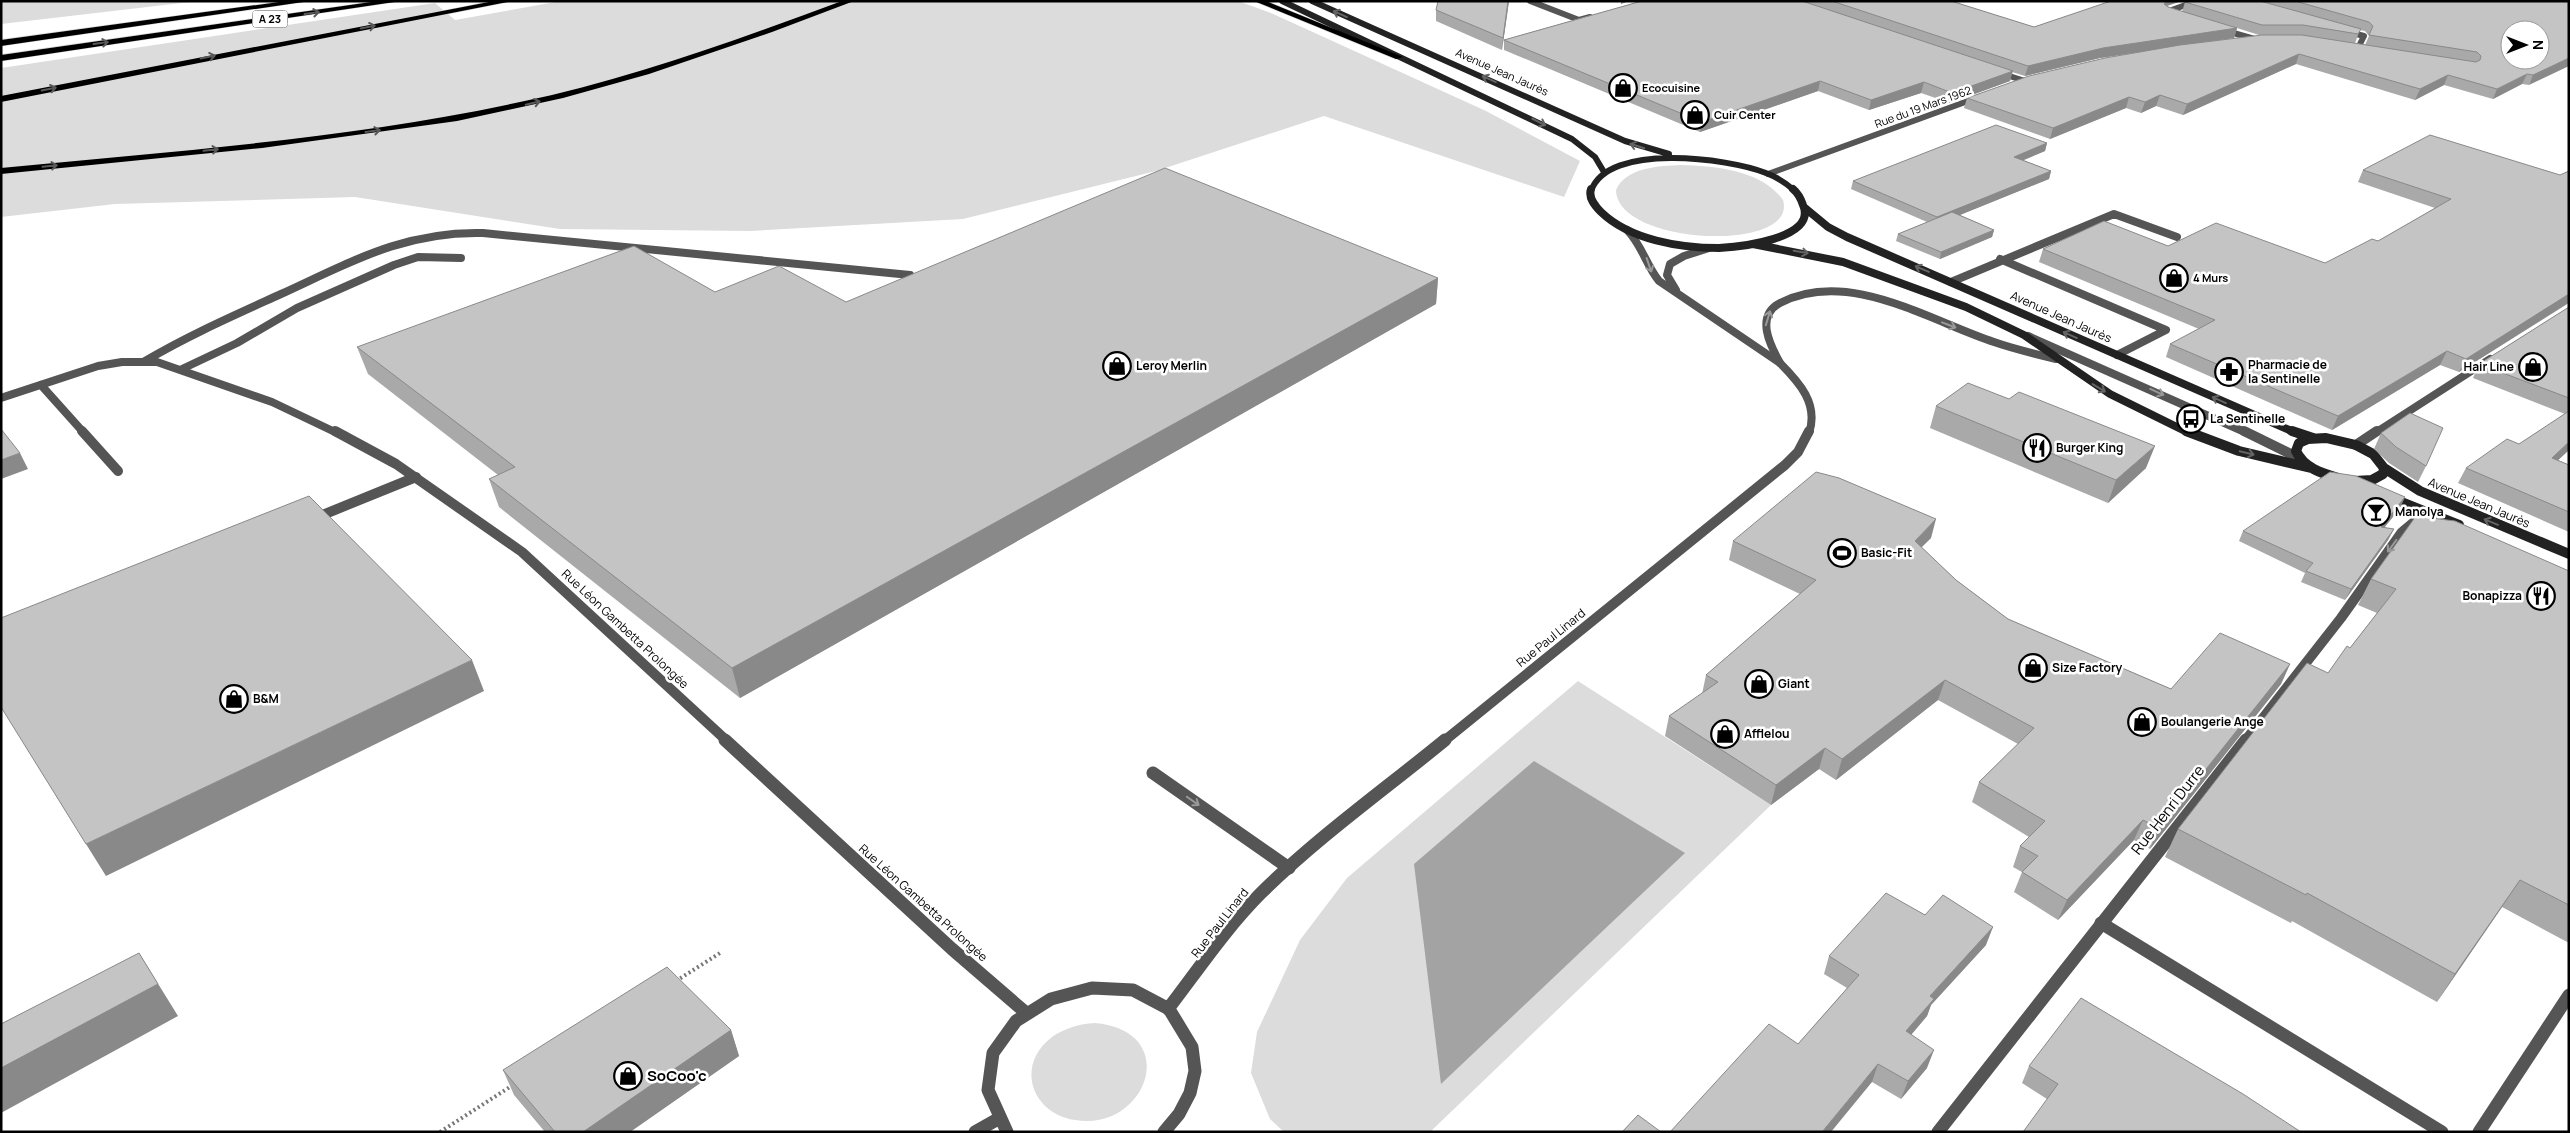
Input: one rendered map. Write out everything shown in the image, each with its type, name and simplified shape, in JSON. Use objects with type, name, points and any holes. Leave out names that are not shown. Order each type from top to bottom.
[{"type":"highway","name":"A 23","points":[[1,43],[306,1]]},
{"type":"highway","name":"A 23","points":[[1,58],[397,1]]},
{"type":"highway","points":[[1,99],[263,47],[510,1]]},
{"type":"highway","points":[[1,171],[319,138],[502,109],[594,88],[665,67],[850,1]]},
{"type":"highway","points":[[1258,1],[1399,57]]},
{"type":"highway","points":[[1,37],[165,21]]},
{"type":"main road","points":[[1282,1],[1561,134],[1595,157],[1604,172]]},
{"type":"main road","name":"Avenue Jean Jaurès","points":[[1312,1],[1625,141],[1685,157],[1723,161],[1768,174],[1792,188],[1801,198],[1805,208],[1838,233],[2285,429],[2313,438],[2334,439],[2356,445],[2373,454],[2384,468],[2410,486],[2569,554]]},
{"type":"main road","points":[[1685,157],[1638,160],[1604,172],[1592,185],[1592,199],[1603,214],[1624,228],[1666,241],[1713,247],[1753,244],[1774,240],[1790,232],[1801,223],[1805,208]]},
{"type":"main road","points":[[1753,244],[1807,253],[1854,265],[1973,310],[2016,330],[2110,394],[2200,438],[2239,451],[2311,468],[2331,476],[2354,481],[2471,530]]},
{"type":"main road","points":[[2311,468],[2299,458],[2296,451],[2297,445],[2313,438]]},
{"type":"main road","points":[[2354,481],[2377,478],[2383,474],[2384,468]]},
{"type":"street","points":[[1530,1],[1579,20],[1596,16]]},
{"type":"street","points":[[2175,15],[2166,12],[2198,1]]},
{"type":"street","points":[[2212,26],[2258,40]]},
{"type":"street","points":[[2335,28],[2364,36],[2358,48]]},
{"type":"street","points":[[2235,42],[2266,40]]},
{"type":"street","points":[[2349,47],[2367,50]]},
{"type":"street","points":[[1988,69],[2028,80],[2016,84]]},
{"type":"street","name":"Rue du 19 Mars 1962","points":[[1768,174],[1989,94]]},
{"type":"street","points":[[1951,282],[2000,259],[2114,214],[2177,237]]},
{"type":"street","name":"Rue Paul Linard","points":[[1168,1010],[1240,916],[1261,892],[1795,456],[1809,437],[1812,427],[1812,407],[1797,379],[1780,363],[1653,275],[1648,267],[1642,247],[1624,228]]},
{"type":"street","points":[[1,398],[104,365],[145,361],[174,344],[374,252],[409,240],[448,232],[474,232],[910,275]]},
{"type":"street","name":"Rue Paul Linard","points":[[1680,295],[1667,275],[1670,264],[1684,256],[1713,247]]},
{"type":"street","points":[[182,369],[243,340],[297,308],[394,265],[418,257],[461,258]]},
{"type":"street","points":[[2000,259],[2166,330],[2117,355]]},
{"type":"street","points":[[1780,363],[1768,338],[1766,326],[1768,313],[1785,299],[1803,293],[1824,292],[1849,293],[1884,300],[1999,344],[2056,359]]},
{"type":"street","points":[[2016,330],[2268,442],[2299,458]]},
{"type":"street","points":[[2356,445],[2497,355]]},
{"type":"street","name":"Rue Léon Gambetta Prolongée","points":[[145,361],[166,364],[182,369],[295,412],[372,450],[416,477],[522,552],[952,949],[1025,1012]]},
{"type":"street","points":[[41,385],[118,472]]},
{"type":"street","points":[[307,521],[416,477]]},
{"type":"street","name":"Rue Henri Durre","points":[[1938,1132],[2341,618],[2402,532],[2426,512]]},
{"type":"street","points":[[1153,774],[1289,868]]},
{"type":"street","points":[[2101,923],[2442,1132]]},
{"type":"street","points":[[1007,1132],[998,1119],[988,1092],[990,1063],[1003,1036],[1025,1012],[1037,1004],[1067,991],[1114,987],[1144,994],[1168,1010],[1186,1030],[1195,1054],[1195,1081],[1184,1108],[1164,1132]]},
{"type":"street","points":[[2479,1132],[2569,995]]},
{"type":"street","points":[[975,1132],[998,1119]]},
{"type":"path","points":[[672,983],[720,952]]},
{"type":"path","points":[[440,1132],[520,1081]]},
{"type":"shaded area","points":[[1,1],[199,1],[1,24]]},
{"type":"shaded area","points":[[561,1],[1238,1],[1271,13],[1486,111],[1580,161],[1564,197],[1324,116],[1156,171],[963,219],[750,231],[560,229],[355,197],[115,204],[1,217],[1,68],[435,3],[455,20]]},
{"type":"shaded area","points":[[1681,165],[1723,169],[1750,176],[1763,182],[1783,200],[1780,217],[1764,229],[1737,235],[1706,236],[1673,232],[1645,223],[1624,209],[1616,190],[1627,177],[1644,169]]},
{"type":"shaded area","points":[[1578,681],[1771,805],[1430,1132],[1284,1132],[1270,1119],[1251,1073],[1257,1032],[1300,940],[1347,878]]},
{"type":"shaded area","points":[[1534,761],[1685,853],[1441,1084],[1414,864]]},
{"type":"shaded area","points":[[1095,1023],[1122,1030],[1139,1043],[1146,1060],[1145,1079],[1136,1097],[1121,1111],[1100,1120],[1075,1120],[1060,1116],[1048,1108],[1039,1098],[1033,1086],[1031,1074],[1034,1061],[1041,1048],[1052,1037],[1072,1027]]},
{"type":"building","points":[[1438,1],[1508,1],[1503,38],[1436,10]]},
{"type":"building","points":[[1642,1],[1802,1],[2013,71],[1952,93],[1924,82],[1871,100],[1820,81],[1702,122],[1504,40]]},
{"type":"building","points":[[1832,1],[1951,1],[2034,27],[2111,1],[2166,1],[2164,4],[2168,7],[2237,28],[2103,48],[2028,66]]},
{"type":"building","points":[[2260,1],[2361,29],[2358,34],[2303,25],[2262,25],[2185,2]]},
{"type":"building","points":[[2295,1],[2569,1],[2569,58],[2550,67],[2550,20],[2500,20],[2500,70],[2544,70],[2533,75],[2527,74],[2497,89],[2448,75],[2420,89],[2299,54],[2187,104],[2160,95],[2145,102],[2129,97],[2053,128],[1967,98],[2029,76],[2105,58],[2180,45],[2262,35],[2302,35],[2476,62],[2480,60],[2481,56],[2477,52],[2369,35],[2373,26],[2369,22]]},
{"type":"building","points":[[1996,125],[2047,143],[2014,157],[2051,171],[1937,217],[1853,181]]},
{"type":"building","points":[[2430,135],[2560,175],[2569,171],[2569,294],[2466,359],[2447,351],[2338,416],[2170,344],[2215,320],[2043,249],[2104,221],[2168,246],[2216,223],[2325,263],[2372,239],[2378,241],[2451,199],[2363,170]]},
{"type":"building","points":[[1165,168],[1438,278],[732,668],[489,479],[515,467],[357,347],[634,246],[715,292],[779,266],[846,302]]},
{"type":"building","points":[[1952,212],[1994,230],[1941,252],[1898,234]]},
{"type":"building","points":[[2569,307],[2569,398],[2479,364]]},
{"type":"building","points":[[1968,383],[2009,399],[2019,392],[2155,446],[2116,480],[1936,406]]},
{"type":"building","points":[[2569,411],[2569,442],[2552,458],[2569,465],[2569,512],[2466,468],[2507,439],[2519,444]]},
{"type":"building","points":[[2410,413],[2443,428],[2426,466],[2396,447],[2381,433]]},
{"type":"building","points":[[1,429],[20,453],[1,460]]},
{"type":"building","points":[[1816,472],[1839,478],[1936,519],[1915,541],[1956,580],[2008,619],[2171,689],[2220,633],[2290,664],[2159,828],[2143,820],[2067,900],[2022,872],[2038,856],[2020,846],[2045,821],[1979,782],[2034,728],[1945,680],[1842,759],[1825,748],[1776,785],[1669,716],[1718,682],[1706,675],[1816,580],[1733,541]]},
{"type":"building","points":[[2330,472],[2356,476],[2405,497],[2381,527],[2394,529],[2351,589],[2306,571],[2313,563],[2243,531]]},
{"type":"building","name":"B&M","points":[[309,496],[472,660],[86,844],[1,707],[1,618]]},
{"type":"building","points":[[2416,516],[2455,521],[2569,571],[2569,905],[2520,880],[2455,974],[2307,893],[2306,895],[2178,829],[2307,663],[2328,673],[2347,646],[2350,648],[2396,589],[2371,579]]},
{"type":"building","points":[[1886,893],[1925,915],[1943,895],[1993,927],[1930,996],[1934,999],[1906,1031],[1934,1050],[1908,1081],[1878,1064],[1822,1132],[1670,1132],[1769,1024],[1798,1044],[1859,975],[1829,956]]},
{"type":"building","points":[[139,953],[158,984],[1,1068],[1,1024]]},
{"type":"building","name":"SoCoo'c","points":[[667,967],[731,1030],[583,1132],[555,1132],[503,1070]]},
{"type":"building","points":[[2081,998],[2243,1094],[2301,1132],[2023,1132],[2058,1084],[2029,1066]]},
{"type":"building","points":[[1638,1115],[1661,1132],[1622,1132]]},
{"type":"place","name":"Ecocuisine","points":[[1623,88]]},
{"type":"place","name":"Cuir Center","points":[[1695,115]]},
{"type":"place","name":"4 Murs","points":[[2174,278]]},
{"type":"place","name":"Leroy Merlin","points":[[1117,366]]},
{"type":"place","name":"Hair Line","points":[[2533,367]]},
{"type":"place","name":"Pharmacie de la Sentinelle","points":[[2229,372]]},
{"type":"place","name":"La Sentinelle","points":[[2191,419]]},
{"type":"place","name":"Burger King","points":[[2037,448]]},
{"type":"place","name":"Manolya","points":[[2376,512]]},
{"type":"place","name":"Basic-Fit","points":[[1842,553]]},
{"type":"place","name":"Bonapizza","points":[[2541,596]]},
{"type":"place","name":"Size Factory","points":[[2033,668]]},
{"type":"place","name":"Giant","points":[[1759,684]]},
{"type":"place","name":"B&M","points":[[234,699]]},
{"type":"place","name":"Boulangerie Ange","points":[[2142,722]]},
{"type":"place","name":"Afflelou","points":[[1725,734]]},
{"type":"place","name":"SoCoo'c","points":[[628,1076]]}]
